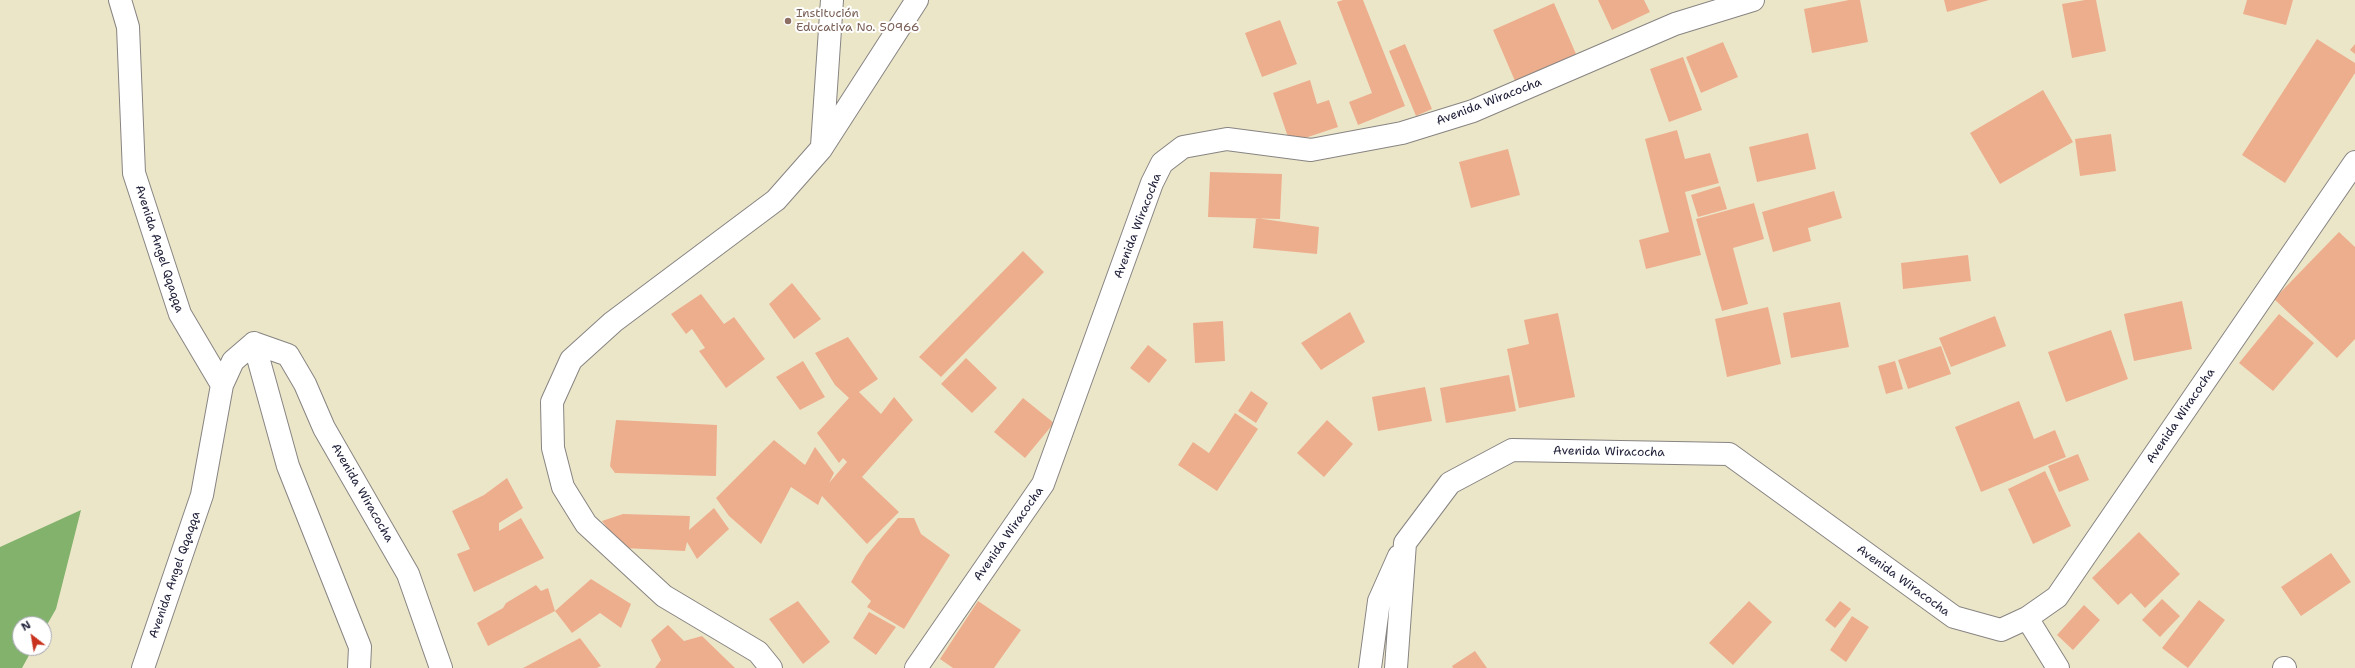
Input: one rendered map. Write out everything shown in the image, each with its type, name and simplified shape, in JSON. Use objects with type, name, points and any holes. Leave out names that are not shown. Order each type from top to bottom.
[{"type":"street","name":"Avenida Angel Qqaqqa","points":[[120,0],[128,27],[134,173],[180,314],[222,385],[202,495],[143,668]]},
{"type":"street","points":[[822,149],[832,0]]},
{"type":"street","points":[[771,668],[758,652],[664,596],[586,524],[563,487],[553,448],[552,402],[571,360],[613,322],[776,200],[822,149],[917,0]]},
{"type":"street","name":"Avenida Wiracocha","points":[[916,668],[1044,484],[1152,183],[1162,163],[1183,147],[1227,140],[1311,150],[1402,133],[1473,110],[1676,24],[1753,0]]},
{"type":"street","name":"Avenida Wiracocha","points":[[1370,668],[1379,601],[1405,543],[1450,483],[1512,450],[1729,454],[1954,617],[2002,630],[2027,618],[2057,597],[2355,162]]},
{"type":"street","points":[[222,385],[233,361],[254,343],[288,466],[360,647],[359,668]]},
{"type":"street","name":"Avenida Wiracocha","points":[[254,343],[288,355],[305,384],[324,428],[408,574],[441,668]]},
{"type":"street","points":[[1396,668],[1405,543]]},
{"type":"street","points":[[2027,618],[2058,668]]},
{"type":"green space","points":[[81,510],[56,609],[52,616],[12,616],[12,656],[29,656],[22,668],[0,668],[0,547]]},
{"type":"building","points":[[1343,0],[1363,0],[1405,106],[1358,125],[1349,102],[1372,93],[1337,2]]},
{"type":"building","points":[[1598,0],[1644,0],[1650,12],[1612,30]]},
{"type":"building","points":[[1849,0],[1860,0],[1868,42],[1812,53],[1804,9]]},
{"type":"building","points":[[1944,0],[1989,0],[1947,12]]},
{"type":"building","points":[[2085,0],[2096,0],[2106,51],[2072,58],[2062,4]]},
{"type":"building","points":[[2247,0],[2293,0],[2286,25],[2243,14]]},
{"type":"building","points":[[1554,3],[1576,54],[1515,81],[1493,30]]},
{"type":"building","points":[[1280,20],[1297,64],[1262,77],[1245,33]]},
{"type":"building","points":[[2317,39],[2355,63],[2355,73],[2285,183],[2242,155]]},
{"type":"building","points":[[1723,42],[1738,77],[1701,93],[1686,57]]},
{"type":"building","points":[[1405,44],[1432,109],[1416,116],[1389,51]]},
{"type":"building","points":[[2355,44],[2355,54],[2350,50]]},
{"type":"building","points":[[1683,57],[1702,110],[1669,122],[1650,69]]},
{"type":"building","points":[[1310,80],[1317,104],[1329,100],[1338,127],[1290,143],[1273,93]]},
{"type":"building","points":[[2043,90],[2073,142],[2000,184],[1970,133]]},
{"type":"building","points":[[1677,130],[1685,159],[1710,153],[1719,183],[1685,192],[1701,255],[1646,269],[1639,240],[1669,232],[1645,139]]},
{"type":"building","points":[[1808,133],[1816,169],[1757,182],[1749,147]]},
{"type":"building","points":[[2111,134],[2116,171],[2080,176],[2075,139]]},
{"type":"building","points":[[1508,149],[1520,195],[1471,208],[1459,162]]},
{"type":"building","points":[[1210,172],[1282,174],[1280,219],[1208,217]]},
{"type":"building","points":[[1720,186],[1727,209],[1698,217],[1691,195]]},
{"type":"building","points":[[1834,191],[1842,218],[1808,228],[1811,241],[1773,252],[1762,212]]},
{"type":"building","points":[[1754,203],[1764,239],[1733,248],[1748,304],[1722,311],[1696,219]]},
{"type":"building","points":[[1256,218],[1319,227],[1317,254],[1253,248]]},
{"type":"building","points":[[2339,232],[2355,247],[2355,339],[2337,358],[2274,299]]},
{"type":"building","points":[[1023,251],[1044,272],[941,377],[919,357]]},
{"type":"building","points":[[1968,255],[1971,281],[1903,289],[1901,263]]},
{"type":"building","points":[[792,283],[821,319],[794,339],[769,304]]},
{"type":"building","points":[[701,294],[724,324],[734,317],[765,359],[726,388],[699,351],[705,348],[692,329],[686,334],[671,314]]},
{"type":"building","points":[[2182,301],[2192,349],[2134,361],[2124,314]]},
{"type":"building","points":[[1840,302],[1849,347],[1791,358],[1783,313]]},
{"type":"building","points":[[1768,307],[1781,364],[1727,377],[1715,319]]},
{"type":"building","points":[[1350,312],[1365,342],[1321,370],[1301,343]]},
{"type":"building","points":[[1558,313],[1575,397],[1519,408],[1507,349],[1529,344],[1524,320]]},
{"type":"building","points":[[2279,314],[2314,343],[2273,391],[2239,363]]},
{"type":"building","points":[[1995,316],[2006,346],[1951,367],[1939,338]]},
{"type":"building","points":[[1223,321],[1225,361],[1195,363],[1193,323]]},
{"type":"building","points":[[2111,330],[2128,379],[2066,402],[2048,352]]},
{"type":"building","points":[[848,337],[878,379],[859,392],[881,414],[894,397],[913,420],[862,477],[899,512],[867,544],[822,496],[818,505],[791,487],[761,544],[729,516],[716,498],[774,440],[805,465],[815,447],[834,473],[829,483],[847,462],[843,458],[839,463],[817,433],[849,398],[835,385],[815,353]]},
{"type":"building","points":[[1148,345],[1167,360],[1149,383],[1130,368]]},
{"type":"building","points":[[1941,346],[1951,374],[1908,389],[1898,360]]},
{"type":"building","points":[[966,358],[997,388],[972,413],[941,384]]},
{"type":"building","points":[[803,361],[825,397],[800,410],[776,377]]},
{"type":"building","points":[[1895,361],[1903,389],[1886,394],[1878,366]]},
{"type":"building","points":[[1509,375],[1516,411],[1446,423],[1440,388]]},
{"type":"building","points":[[1425,387],[1432,421],[1378,431],[1372,397]]},
{"type":"building","points":[[1251,391],[1268,403],[1256,423],[1238,411]]},
{"type":"building","points":[[1023,398],[1054,423],[1025,458],[994,432]]},
{"type":"building","points":[[2019,401],[2034,439],[2055,430],[2066,457],[1981,492],[1955,427]]},
{"type":"building","points":[[1235,413],[1258,429],[1217,491],[1178,465],[1193,442],[1209,453]]},
{"type":"building","points":[[616,420],[717,425],[716,476],[615,473],[610,466]]},
{"type":"building","points":[[1327,420],[1353,444],[1324,477],[1297,453]]},
{"type":"building","points":[[2078,454],[2089,480],[2059,492],[2048,466]]},
{"type":"building","points":[[2045,471],[2071,526],[2033,544],[2008,489]]},
{"type":"building","points":[[507,478],[523,508],[499,523],[499,531],[521,518],[544,558],[474,592],[457,554],[470,549],[452,511],[484,495]]},
{"type":"building","points":[[714,508],[729,529],[697,559],[687,542],[685,551],[623,548],[602,521],[623,514],[690,516],[689,530]]},
{"type":"building","points":[[898,518],[914,518],[921,534],[950,555],[904,629],[867,607],[871,601],[851,582],[866,556]]},
{"type":"building","points":[[2139,532],[2180,574],[2145,608],[2131,593],[2118,605],[2092,578]]},
{"type":"building","points":[[2331,553],[2351,582],[2301,616],[2281,587]]},
{"type":"building","points":[[591,579],[631,604],[621,628],[600,613],[572,633],[555,611]]},
{"type":"building","points":[[536,585],[541,591],[548,588],[555,611],[488,646],[477,623],[503,608],[506,603]]},
{"type":"building","points":[[2162,599],[2180,616],[2160,637],[2142,620]]},
{"type":"building","points":[[2199,600],[2225,620],[2188,668],[2162,648]]},
{"type":"building","points":[[798,601],[830,642],[803,664],[769,619]]},
{"type":"building","points":[[978,601],[1021,630],[994,668],[953,668],[940,659]]},
{"type":"building","points":[[1749,601],[1772,622],[1733,665],[1709,643]]},
{"type":"building","points":[[1840,601],[1851,609],[1835,628],[1825,620]]},
{"type":"building","points":[[2084,605],[2100,620],[2073,650],[2057,635]]},
{"type":"building","points":[[869,612],[896,627],[876,655],[853,638]]},
{"type":"building","points":[[1852,616],[1869,627],[1846,662],[1830,650]]},
{"type":"building","points":[[668,625],[684,641],[702,636],[735,668],[655,668],[661,660],[651,640]]},
{"type":"building","points":[[580,638],[601,666],[597,668],[523,668]]},
{"type":"building","points":[[1475,651],[1487,668],[1453,668],[1452,666]]},
{"type":"place","name":"Institución Educativa No. 50966","points":[[788,21]]}]
